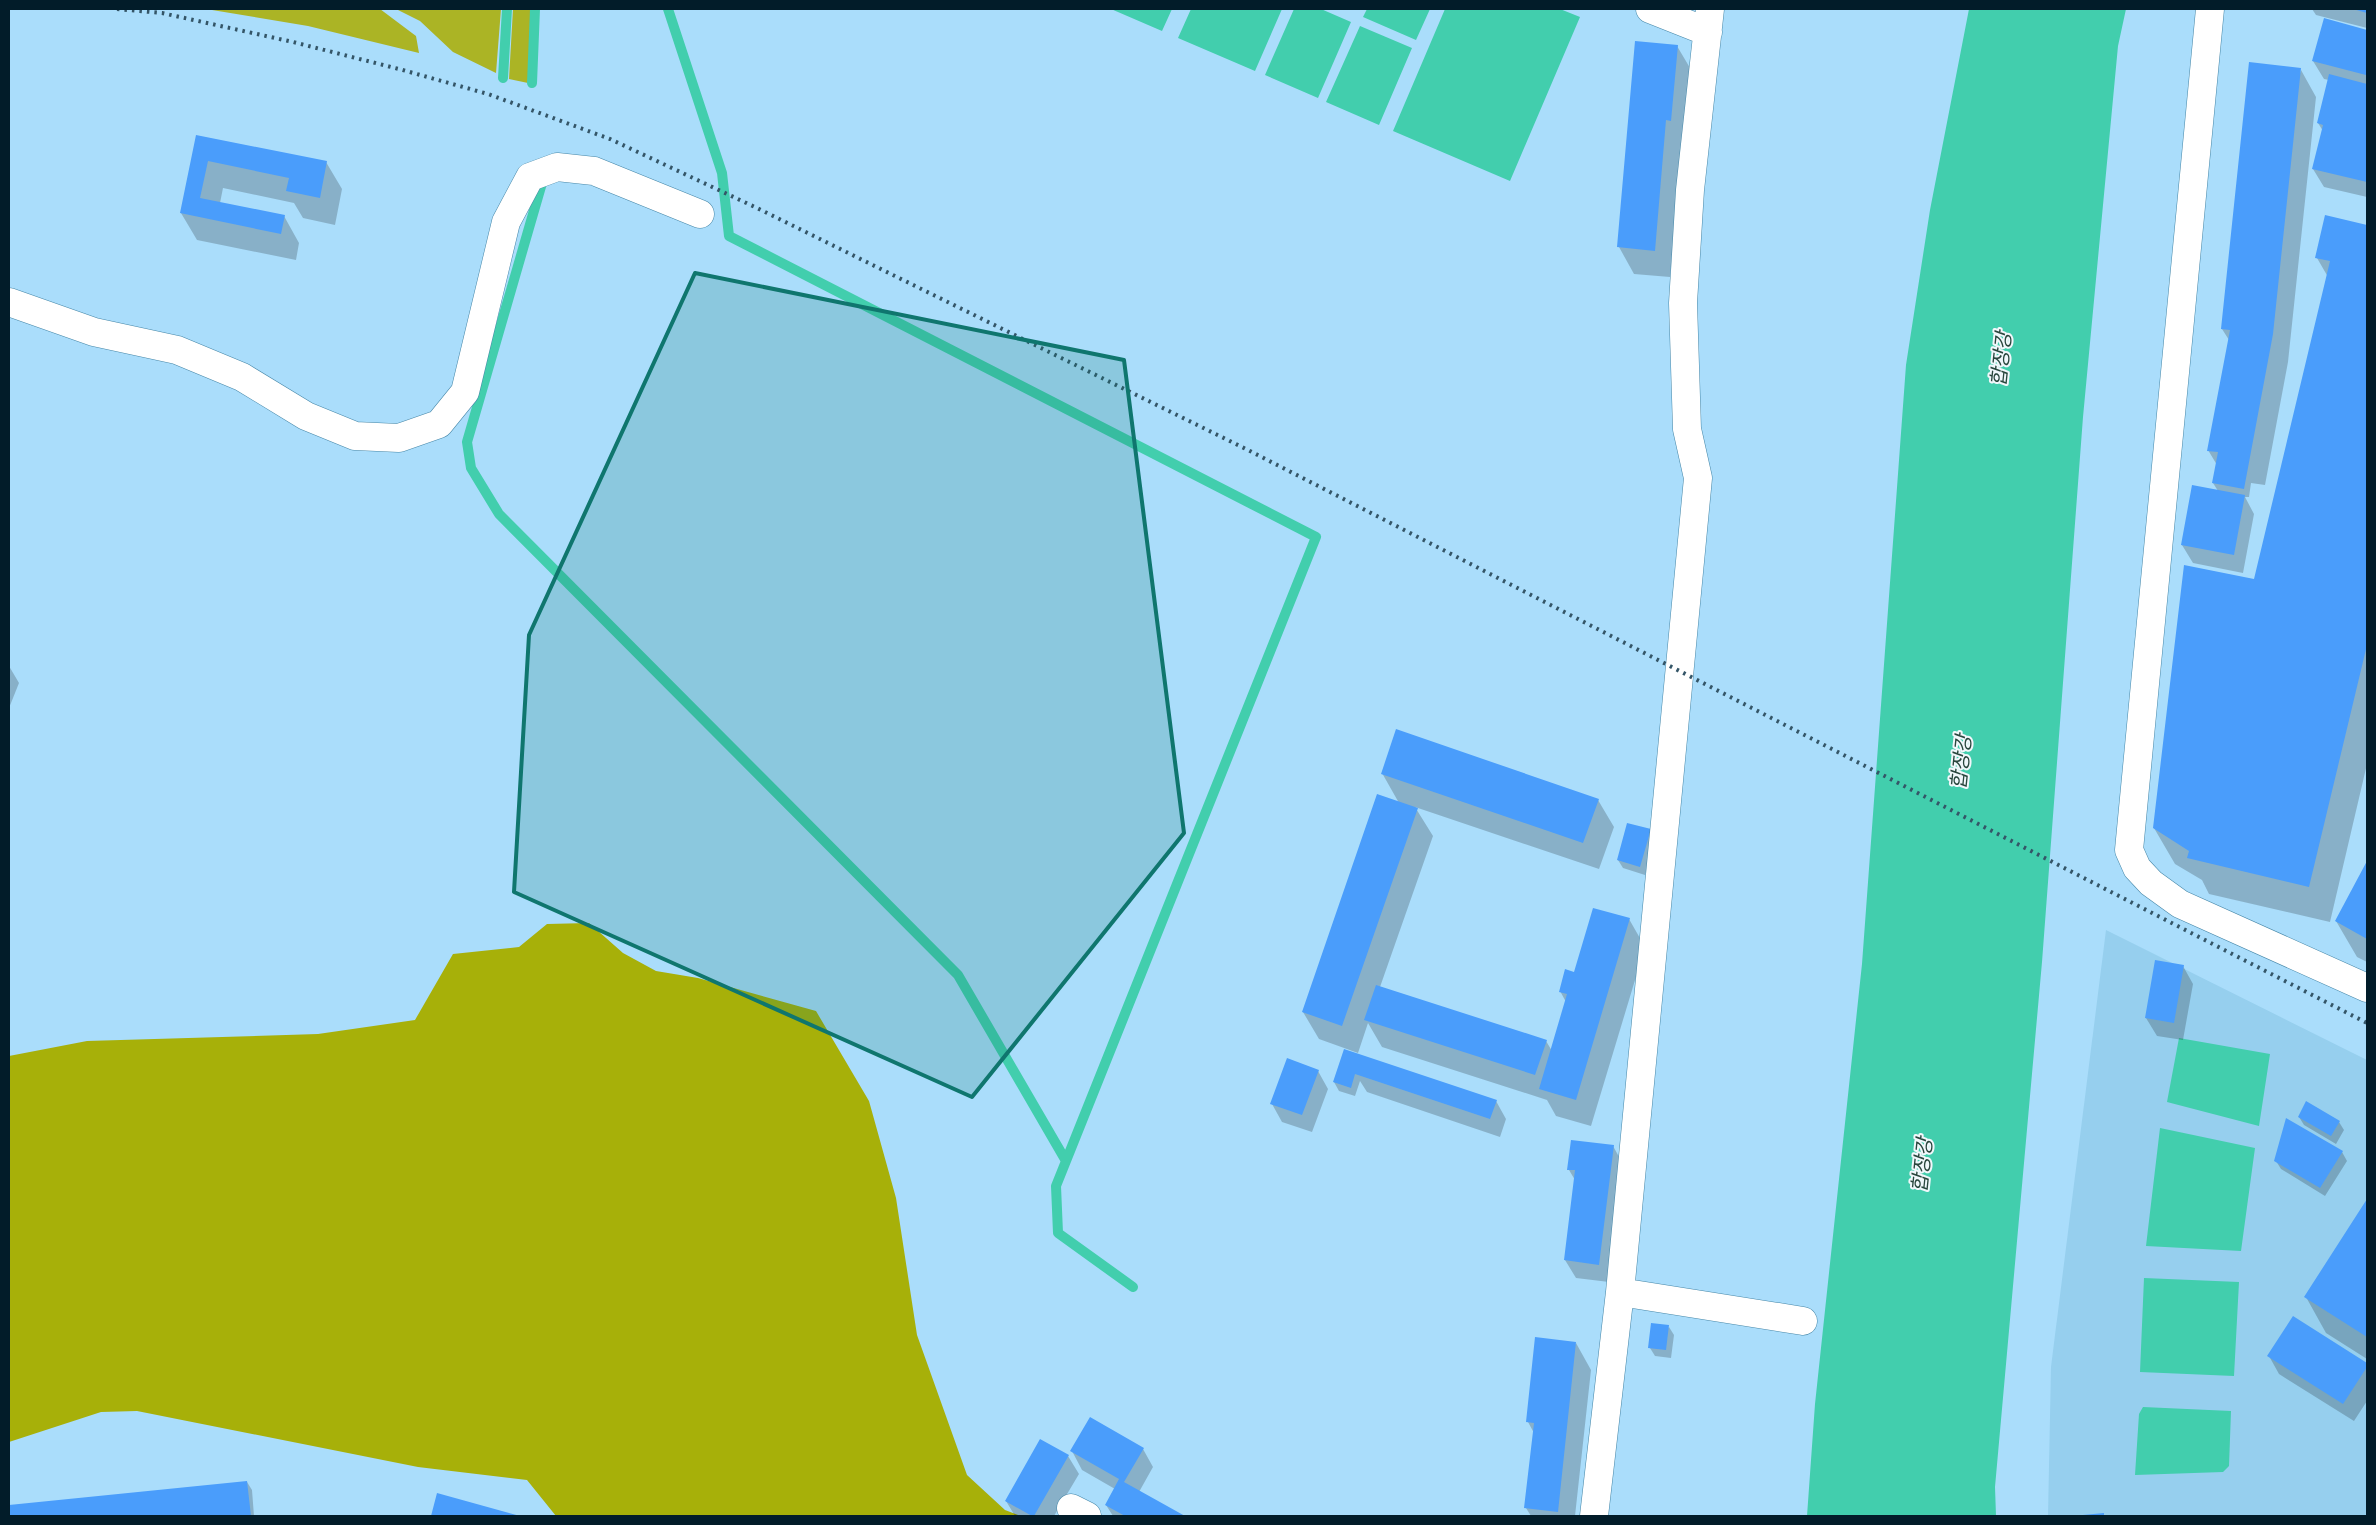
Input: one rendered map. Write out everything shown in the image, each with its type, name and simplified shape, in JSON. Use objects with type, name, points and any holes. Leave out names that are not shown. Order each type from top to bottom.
[{"type":"street","points":[[1594,1516],[1620,1292],[1698,478],[1687,429],[1683,303],[1690,190],[1709,20],[1650,9]]},
{"type":"street","points":[[2210,9],[2129,850],[2137,868],[2151,883],[2180,904],[2367,988]]},
{"type":"street","points":[[9,302],[94,332],[177,350],[242,377],[306,416],[355,436],[399,438],[439,424],[465,392],[506,222],[530,177],[557,167],[594,171],[700,214]]},
{"type":"street","points":[[1620,1292],[1803,1321]]},
{"type":"highlighted area","points":[[695,273],[1124,360],[1184,833],[972,1097],[514,892],[529,635]]},
{"type":"shaded area","points":[[206,9],[380,9],[416,36],[419,53],[308,26]]},
{"type":"shaded area","points":[[396,9],[501,9],[496,73],[453,52],[420,21]]},
{"type":"shaded area","points":[[513,9],[531,9],[528,83],[509,79]]},
{"type":"shaded area","points":[[589,923],[623,953],[656,971],[698,978],[816,1011],[869,1101],[896,1198],[917,1335],[967,1475],[1005,1510],[1021,1516],[556,1516],[527,1480],[418,1467],[137,1411],[101,1412],[9,1442],[9,1056],[87,1041],[318,1034],[415,1020],[453,954],[519,947],[547,924]]},
{"type":"shaded area","points":[[2106,930],[2367,1060],[2367,1516],[2048,1516],[2051,1367]]},
{"type":"water","points":[[1111,9],[1172,9],[1162,31]]},
{"type":"water","points":[[1191,9],[1282,9],[1255,71],[1178,38]]},
{"type":"water","points":[[1294,9],[1321,9],[1351,22],[1318,98],[1265,75]]},
{"type":"water","points":[[1367,9],[1430,9],[1416,40],[1363,17]]},
{"type":"water","points":[[1445,9],[1560,9],[1580,17],[1510,181],[1393,131]]},
{"type":"water","name":"합장강","points":[[1969,9],[2126,9],[2118,46],[2083,417],[2042,962],[1995,1487],[1996,1516],[1807,1516],[1815,1404],[1862,964],[1906,365],[1930,210]]},
{"type":"water","points":[[1360,26],[1412,48],[1379,125],[1326,102]]},
{"type":"water","points":[[2179,1038],[2270,1054],[2259,1126],[2167,1102]]},
{"type":"water","points":[[2160,1128],[2255,1148],[2241,1251],[2146,1246]]},
{"type":"water","points":[[2144,1278],[2239,1282],[2234,1376],[2140,1372]]},
{"type":"water","points":[[2143,1407],[2231,1411],[2229,1466],[2223,1472],[2135,1475],[2139,1414]]},
{"type":"building","points":[[2353,9],[2367,9],[2367,13]]},
{"type":"building","points":[[2324,18],[2367,30],[2366,75],[2312,61]]},
{"type":"building","points":[[1635,41],[1678,45],[1671,121],[1666,120],[1655,251],[1617,247]]},
{"type":"building","points":[[2249,62],[2301,68],[2273,334],[2244,489],[2212,483],[2218,452],[2207,451],[2230,330],[2221,329]]},
{"type":"building","points":[[2329,74],[2367,84],[2367,182],[2312,169],[2323,125],[2317,123]]},
{"type":"building","points":[[196,135],[327,161],[320,198],[286,191],[289,178],[208,161],[200,198],[285,215],[281,234],[180,213]]},
{"type":"building","points":[[2325,215],[2367,225],[2367,645],[2309,887],[2187,858],[2189,851],[2153,828],[2184,565],[2254,579],[2330,261],[2315,258]]},
{"type":"building","points":[[2192,485],[2245,495],[2234,555],[2181,545]]},
{"type":"building","points":[[1396,729],[1599,799],[1583,843],[1381,774]]},
{"type":"building","points":[[1377,794],[1418,808],[1342,1026],[1302,1012]]},
{"type":"building","points":[[1627,823],[1651,829],[1640,867],[1617,860]]},
{"type":"building","points":[[2367,861],[2367,939],[2335,921]]},
{"type":"building","points":[[1593,908],[1630,918],[1576,1100],[1539,1089],[1567,994],[1559,992],[1565,969],[1574,972]]},
{"type":"building","points":[[2155,960],[2184,965],[2174,1023],[2145,1018]]},
{"type":"building","points":[[1376,985],[1547,1040],[1535,1075],[1364,1020]]},
{"type":"building","points":[[1344,1049],[1497,1100],[1490,1119],[1355,1074],[1351,1088],[1333,1082]]},
{"type":"building","points":[[1287,1058],[1319,1070],[1302,1115],[1270,1104]]},
{"type":"building","points":[[2306,1101],[2340,1121],[2331,1136],[2298,1117]]},
{"type":"building","points":[[2286,1118],[2343,1151],[2320,1188],[2274,1161]]},
{"type":"building","points":[[1571,1140],[1614,1145],[1599,1265],[1564,1260],[1575,1170],[1567,1170]]},
{"type":"building","points":[[2367,1199],[2367,1337],[2304,1297]]},
{"type":"building","points":[[2293,1316],[2367,1363],[2367,1367],[2343,1404],[2267,1356]]},
{"type":"building","points":[[1651,1323],[1669,1325],[1666,1350],[1648,1348]]},
{"type":"building","points":[[1535,1337],[1576,1342],[1558,1512],[1524,1508],[1534,1423],[1526,1422]]},
{"type":"building","points":[[1090,1417],[1144,1448],[1124,1482],[1185,1516],[1125,1516],[1105,1505],[1119,1479],[1070,1451]]},
{"type":"building","points":[[1040,1439],[1069,1455],[1034,1516],[1032,1516],[1005,1501]]},
{"type":"building","points":[[247,1481],[251,1516],[9,1516],[9,1505]]},
{"type":"building","points":[[437,1493],[520,1516],[431,1516]]},
{"type":"building","points":[[2104,1513],[2104,1516],[2083,1516],[2083,1515]]},
{"type":"waterway","points":[[503,78],[507,9]]},
{"type":"waterway","points":[[532,83],[535,9]]},
{"type":"waterway","points":[[668,9],[722,173],[729,236],[1316,537],[1056,1186],[1058,1233],[1133,1287]]},
{"type":"waterway","points":[[542,183],[467,442],[471,468],[499,514],[958,975],[1066,1161]]},
{"type":"railway","points":[[117,9],[162,13],[293,42],[399,69],[488,94],[610,139],[757,208],[1246,449],[2367,1023]]}]
